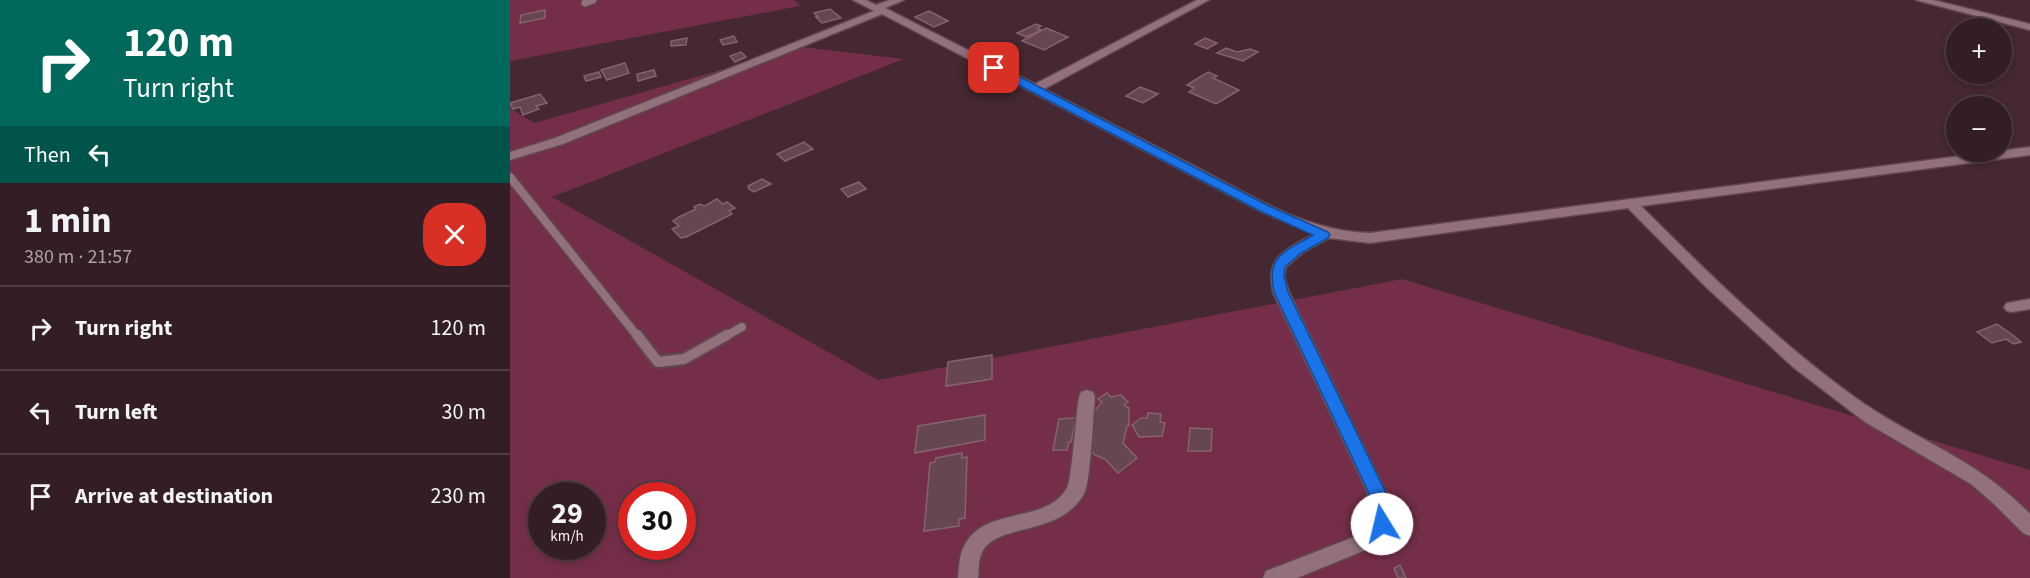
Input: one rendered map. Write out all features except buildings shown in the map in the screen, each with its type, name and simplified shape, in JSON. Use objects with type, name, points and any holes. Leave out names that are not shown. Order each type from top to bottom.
[{"type":"street","points":[[858,0],[1265,208],[1324,235],[1345,238],[1370,238],[2030,151]]},
{"type":"street","points":[[510,156],[559,141],[899,0]]},
{"type":"street","points":[[1035,89],[1204,0]]},
{"type":"street","points":[[1921,0],[2030,27]]},
{"type":"street","points":[[1631,204],[1685,259],[1820,379],[1858,408],[1896,432],[1971,474],[2013,508],[2030,527]]},
{"type":"street","points":[[1273,578],[1361,543],[1374,535],[1382,524],[1383,511],[1375,489],[1281,292],[1277,276],[1279,265],[1297,250],[1324,235]]},
{"type":"street","points":[[2012,307],[2030,304]]},
{"type":"street","points":[[968,578],[967,565],[971,547],[984,532],[1050,514],[1067,503],[1077,488],[1087,397]]},
{"type":"lane","points":[[585,3],[593,0]]},
{"type":"lane","points":[[510,177],[658,362],[684,359],[742,327]]},
{"type":"shaded area","points":[[510,0],[794,0],[800,6],[510,61]]},
{"type":"shaded area","points":[[802,47],[904,59],[552,197],[878,380],[1402,279],[2030,470],[2030,578],[510,578],[510,108],[534,123]]},
{"type":"route","points":[[994,68],[1265,208],[1324,235],[1297,250],[1279,265],[1277,276],[1281,292],[1375,489],[1383,511],[1382,524]]}]
